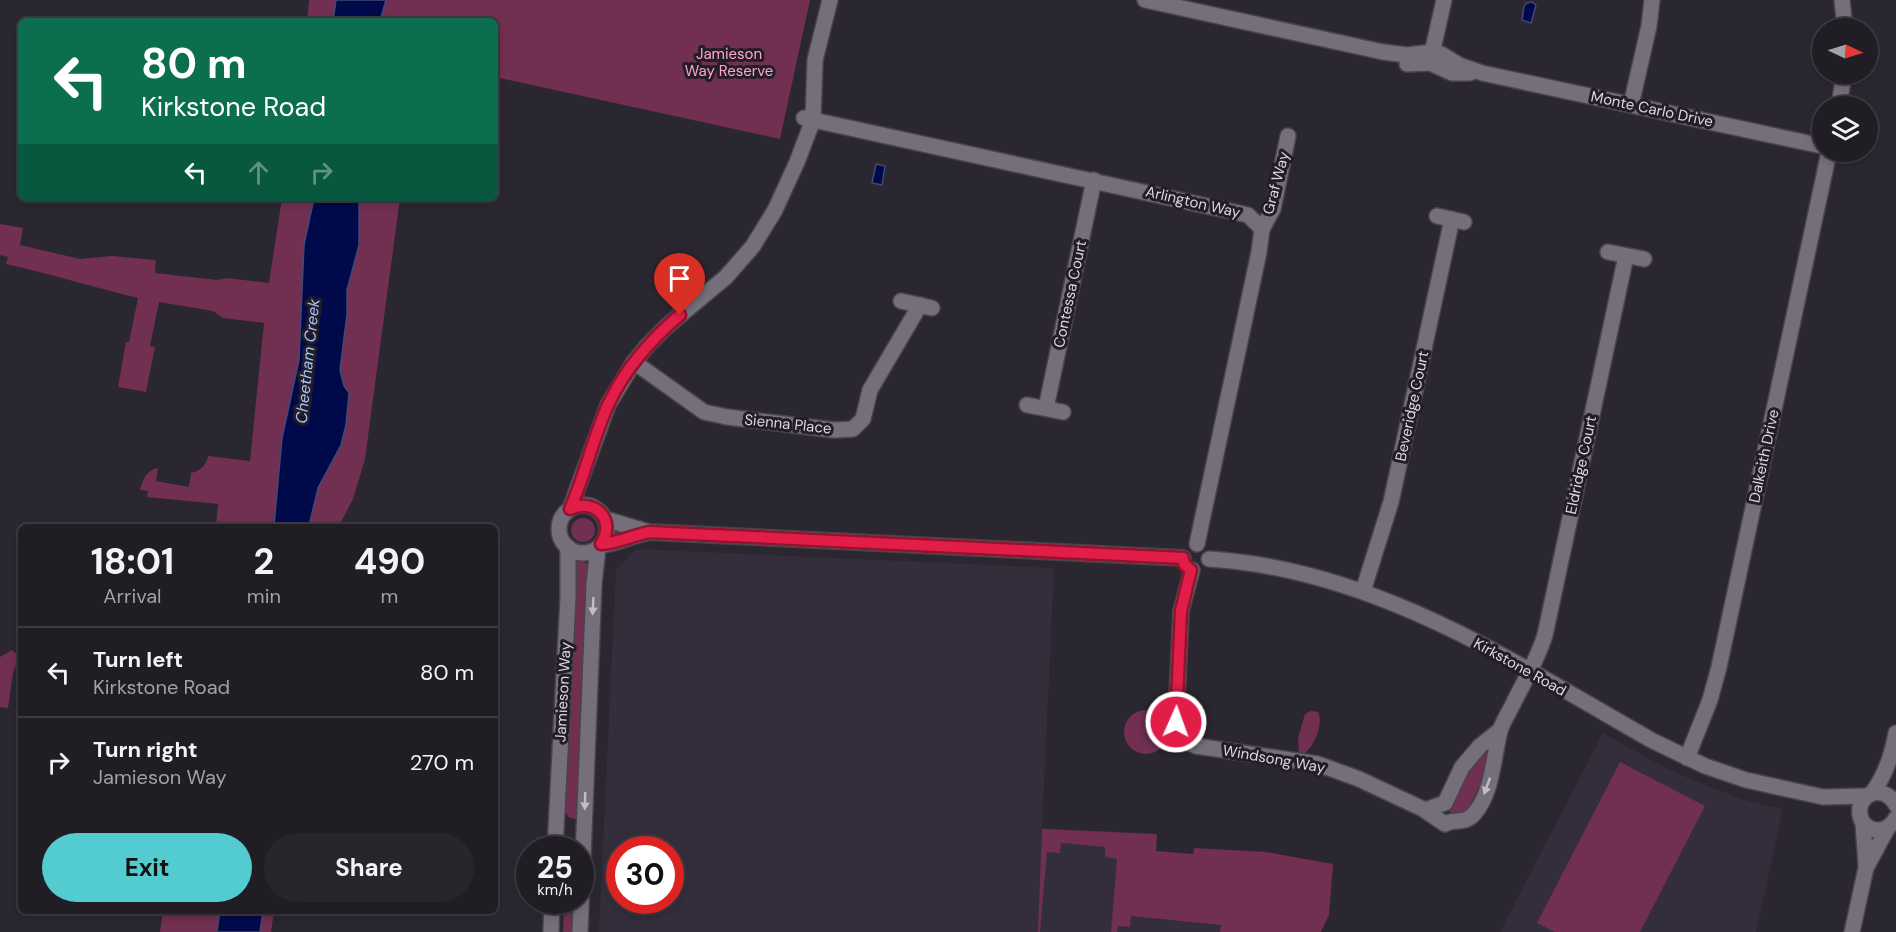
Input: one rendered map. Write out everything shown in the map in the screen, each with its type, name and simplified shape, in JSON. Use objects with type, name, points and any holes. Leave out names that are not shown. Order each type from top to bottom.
[{"type":"street","name":"Jamieson Way","points":[[555,836],[568,598],[568,547],[563,542],[559,528],[564,514],[570,509],[608,405],[634,362],[666,327],[709,293],[741,261],[765,228],[788,178],[795,137],[808,119],[805,85],[815,60],[830,0]]},
{"type":"street","points":[[1145,0],[1383,52],[1431,57],[1444,0]]},
{"type":"street","points":[[1631,105],[1652,0]]},
{"type":"street","points":[[1842,0],[1844,18]]},
{"type":"street","name":"Monte Carlo Drive","points":[[1431,57],[1441,54],[1459,65],[1482,72],[1812,144]]},
{"type":"street","name":"Arlington Way","points":[[808,119],[1248,215],[1262,229]]},
{"type":"street","name":"Graf Way","points":[[1262,229],[1272,209],[1288,136]]},
{"type":"street","name":"Dalkeith Drive","points":[[1687,758],[1715,683],[1827,162]]},
{"type":"street","name":"Contessa Court","points":[[1046,408],[1094,180]]},
{"type":"street","name":"Beveridge Court","points":[[1363,591],[1391,502],[1451,219]]},
{"type":"street","points":[[1197,544],[1262,229]]},
{"type":"street","points":[[1608,252],[1644,259]]},
{"type":"street","name":"Eldridge Court","points":[[1530,671],[1545,635],[1626,256]]},
{"type":"street","name":"Sienna Place","points":[[634,362],[704,411],[727,417],[834,430],[853,429],[863,419],[870,390],[926,307],[901,301]]},
{"type":"street","points":[[1027,405],[1063,412]]},
{"type":"street","name":"Jamieson Way","points":[[580,932],[599,546],[607,532],[589,486],[588,462]]},
{"type":"street","points":[[570,509],[582,505],[649,532]]},
{"type":"street","points":[[568,547],[583,553],[599,546],[612,544],[622,538],[649,532],[1187,564],[1203,569],[1209,559],[1208,551],[1197,544]]},
{"type":"street","points":[[1187,564],[1185,550],[1197,544]]},
{"type":"street","name":"Kirkstone Road","points":[[1209,559],[1250,563],[1363,591],[1445,625],[1687,758],[1746,780],[1823,797],[1848,809],[1863,822]]},
{"type":"street","name":"Windsong Way","points":[[1187,564],[1181,611],[1176,722],[1181,739],[1196,746],[1318,764],[1359,779],[1425,810],[1445,824],[1448,822]]},
{"type":"street","points":[[1500,730],[1480,746],[1462,767],[1445,803],[1448,822],[1463,822],[1474,814],[1486,793],[1496,761],[1500,730],[1530,671]]},
{"type":"street","points":[[1852,932],[1866,868],[1860,807],[1880,782],[1892,753],[1896,733]]},
{"type":"street","points":[[1892,753],[1895,802]]},
{"type":"street","name":"Kirkstone Road","points":[[1823,797],[1883,793],[1895,802]]},
{"type":"street","points":[[1425,810],[1445,803]]},
{"type":"street","points":[[1863,822],[1874,830],[1892,825]]},
{"type":"street","points":[[1866,868],[1892,825]]},
{"type":"street","name":"Jamieson Way","points":[[575,836],[584,833]]},
{"type":"street","points":[[551,932],[552,914]]},
{"type":"shaded area","points":[[636,549],[1054,568],[1042,828],[1122,832],[1235,924],[1234,932],[599,932],[616,570]]},
{"type":"shaded area","points":[[1603,733],[1658,764],[1697,782],[1748,801],[1783,809],[1756,932],[1500,932]]},
{"type":"green space","name":"Jamieson Way Reserve","points":[[309,0],[810,0],[780,139],[498,78],[498,18],[307,18]]},
{"type":"green space","points":[[282,201],[400,201],[365,459],[353,499],[340,524],[216,524],[218,504],[147,497],[148,491],[140,490],[142,483],[151,471],[158,468],[156,481],[189,487],[191,473],[202,467],[208,456],[250,461],[264,323],[223,318],[213,311],[159,302],[150,346],[155,347],[146,392],[118,387],[126,342],[129,342],[138,298],[6,264],[8,257],[0,255],[0,224],[23,228],[20,245],[80,259],[112,256],[156,260],[155,273],[269,283]]},
{"type":"green space","points":[[583,518],[591,522],[595,530],[591,538],[583,542],[575,538],[571,530],[575,522]]},
{"type":"green space","points":[[574,561],[589,564],[576,819],[568,817],[563,805]]},
{"type":"green space","points":[[12,650],[18,655],[8,708],[0,707],[0,657]]},
{"type":"green space","points":[[1146,710],[1162,716],[1168,732],[1162,748],[1146,754],[1130,748],[1124,732],[1130,716]]},
{"type":"green space","points":[[1311,711],[1318,712],[1319,729],[1311,746],[1303,754],[1299,752],[1298,738],[1305,714]]},
{"type":"green space","points":[[1489,745],[1486,772],[1468,809],[1464,813],[1452,814],[1448,809],[1451,791]]},
{"type":"green space","points":[[1620,762],[1705,806],[1640,932],[1555,932],[1537,923]]},
{"type":"green space","points":[[1042,829],[1157,834],[1156,851],[1193,854],[1194,848],[1266,852],[1333,864],[1329,915],[1321,932],[1220,932],[1221,925],[1131,916],[1130,927],[1118,926],[1117,932],[1111,932],[1117,859],[1105,857],[1105,847],[1061,843],[1060,853],[1047,852],[1040,932],[1038,932]]},
{"type":"green space","points":[[163,914],[274,914],[271,932],[160,932]]},
{"type":"green space","points":[[564,914],[573,914],[572,932],[563,932]]},
{"type":"water","points":[[336,0],[386,0],[381,18],[333,18]]},
{"type":"water","points":[[1532,2],[1536,5],[1531,23],[1522,20],[1524,6]]},
{"type":"water","points":[[876,164],[885,166],[882,185],[872,183]]},
{"type":"water","name":"Cheetham Creek","points":[[313,201],[359,201],[359,245],[347,290],[347,314],[340,370],[344,386],[349,393],[346,425],[341,445],[318,488],[309,524],[274,524],[282,438],[299,360],[304,245]]},
{"type":"water","points":[[220,914],[263,914],[260,932],[217,932]]},
{"type":"route","points":[[680,315],[648,345],[618,386],[601,422],[570,509],[582,505],[595,508],[601,513],[607,525],[607,532],[601,544],[612,544],[622,538],[649,532],[1183,558],[1184,564],[1191,570],[1181,611],[1176,722]]}]
